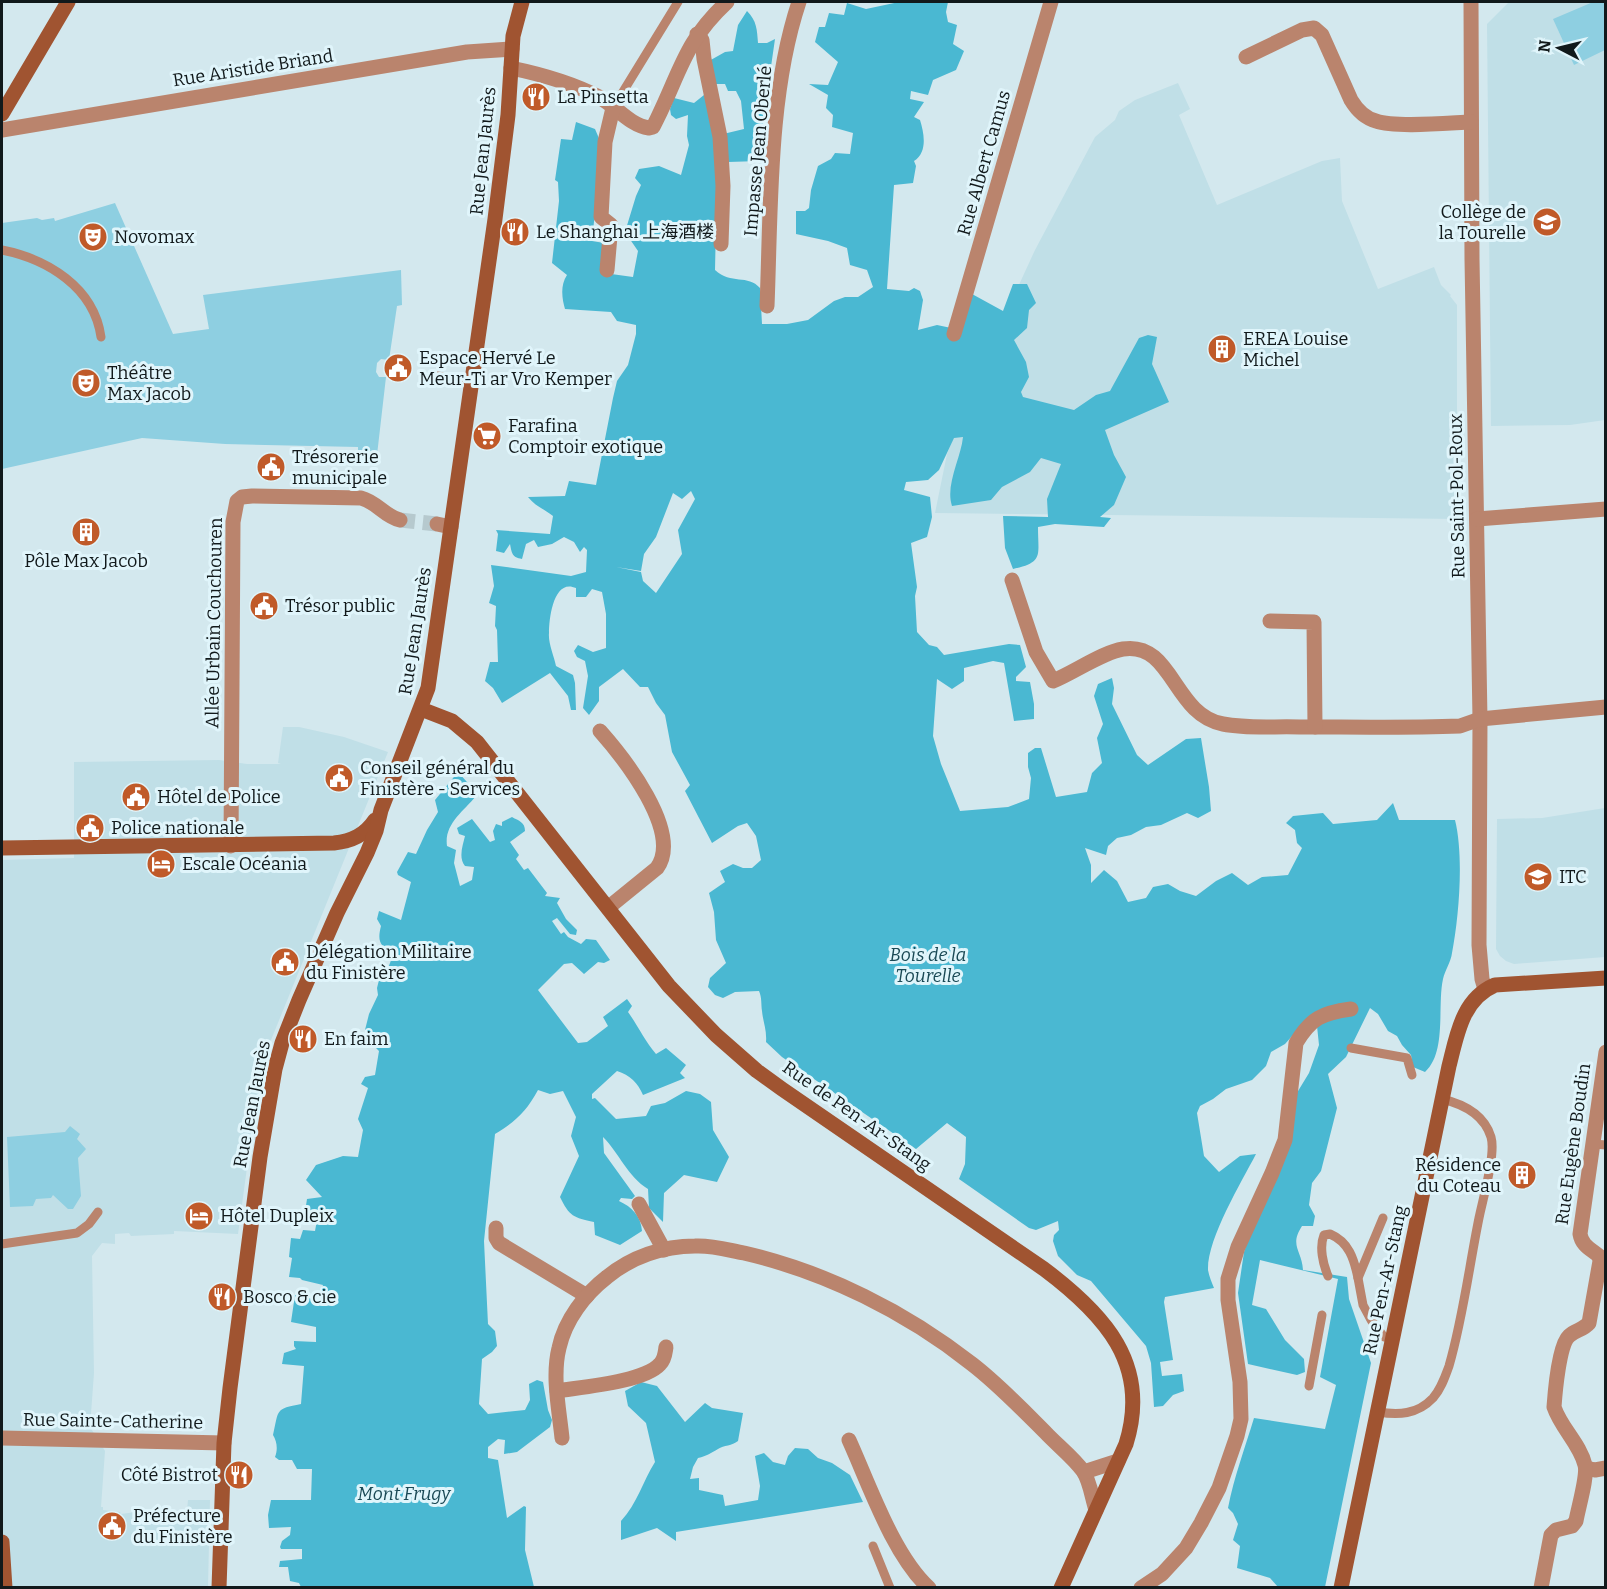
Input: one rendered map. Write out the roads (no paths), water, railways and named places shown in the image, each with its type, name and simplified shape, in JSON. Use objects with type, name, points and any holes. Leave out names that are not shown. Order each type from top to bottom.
[{"type":"street","points":[[2,114],[69,2]]},
{"type":"street","name":"Rue Jean Jaurès","points":[[219,1587],[224,1443],[260,1157],[275,1069],[282,1043],[299,1000],[376,831],[381,810],[421,709],[430,674],[444,526],[472,381],[497,209],[508,115],[512,49],[522,2]]},
{"type":"street","points":[[511,68],[533,72],[585,91],[607,101],[613,108],[645,127],[653,127],[686,51],[697,34],[727,2]]},
{"type":"street","name":"Impasse Jean Oberlé","points":[[767,306],[777,114],[789,36],[799,2]]},
{"type":"street","name":"Rue Albert Camus","points":[[954,334],[1051,2]]},
{"type":"street","name":"Rue Saint-Pol-Roux","points":[[1471,2],[1480,719],[1479,945],[1485,989]]},
{"type":"street","points":[[1246,57],[1302,30],[1314,28],[1322,35],[1351,100],[1370,119],[1390,124],[1471,122]]},
{"type":"street","points":[[697,34],[702,40],[720,137],[723,186],[721,244]]},
{"type":"street","name":"Rue Aristide Briand","points":[[2,130],[467,52],[512,49]]},
{"type":"street","points":[[607,270],[611,225],[600,217],[605,142],[613,108]]},
{"type":"street","name":"Allée Urbain Couchouren","points":[[231,846],[233,522],[237,501],[242,497],[252,496],[361,498],[374,503],[389,517],[400,520]]},
{"type":"street","points":[[1477,519],[1605,509]]},
{"type":"street","points":[[1012,580],[1036,652],[1053,681],[1115,651],[1131,649],[1152,656],[1162,664],[1189,705],[1200,715],[1213,721],[1240,726],[1460,726],[1480,719],[1605,707]]},
{"type":"street","points":[[1270,621],[1314,622],[1315,727]]},
{"type":"street","name":"Rue de Pen-Ar-Stang","points":[[421,709],[452,722],[477,742],[678,996],[716,1035],[757,1071],[1024,1254],[1072,1290],[1090,1308],[1118,1345],[1131,1378],[1132,1418],[1126,1443],[1061,1587]]},
{"type":"street","points":[[600,731],[624,759],[643,787],[664,843],[662,861],[657,868],[609,908]]},
{"type":"street","points":[[2,848],[340,843],[363,834],[381,810]]},
{"type":"street","points":[[340,843],[352,854],[357,873]]},
{"type":"street","points":[[1485,989],[1504,984],[1605,978]]},
{"type":"street","name":"Rue Pen-Ar-Stang","points":[[1341,1587],[1449,1066],[1462,1019],[1485,989]]},
{"type":"street","points":[[1141,1587],[1162,1574],[1186,1548],[1202,1523],[1226,1470],[1240,1419],[1240,1382],[1228,1294],[1230,1270],[1285,1140],[1296,1044],[1303,1031],[1314,1019],[1327,1013],[1351,1009]]},
{"type":"street","name":"Rue Eugène Boudin","points":[[1586,1468],[1577,1448],[1556,1415],[1554,1407],[1563,1348],[1569,1335],[1589,1323],[1600,1261],[1599,1256],[1582,1241],[1580,1234],[1599,1145],[1605,1052]]},
{"type":"street","points":[[639,1204],[664,1250]]},
{"type":"street","points":[[496,1228],[496,1238],[499,1243],[587,1296]]},
{"type":"street","points":[[562,1438],[556,1372],[559,1347],[573,1315],[604,1279],[623,1265],[664,1250],[701,1246],[755,1256],[814,1274],[878,1304],[941,1341],[973,1364],[1013,1400],[1084,1472],[1096,1510]]},
{"type":"street","points":[[557,1391],[627,1379],[651,1372],[662,1363],[666,1347]]},
{"type":"street","name":"Rue Sainte-Catherine","points":[[2,1438],[224,1443]]},
{"type":"street","points":[[849,1440],[900,1551],[916,1575],[928,1587]]},
{"type":"street","points":[[1084,1472],[1118,1461]]},
{"type":"street","points":[[1541,1587],[1551,1535],[1556,1530],[1572,1526],[1576,1521],[1586,1468],[1594,1470],[1605,1468]]},
{"type":"street","points":[[2,1542],[5,1587]]},
{"type":"lane","points":[[613,108],[678,2]]},
{"type":"lane","points":[[2,250],[20,254],[49,266],[70,282],[90,305],[100,329],[100,337]]},
{"type":"lane","points":[[437,376],[472,381]]},
{"type":"lane","points":[[1351,1048],[1407,1058],[1412,1075]]},
{"type":"lane","points":[[1378,1412],[1403,1414],[1428,1403],[1440,1388],[1452,1354],[1487,1176],[1491,1139],[1484,1124],[1472,1111],[1458,1103],[1442,1099]]},
{"type":"lane","points":[[2,1244],[76,1233],[89,1224],[98,1212]]},
{"type":"lane","points":[[1358,1278],[1383,1218]]},
{"type":"lane","points":[[1328,1276],[1323,1265],[1321,1241],[1324,1235],[1330,1234],[1347,1246],[1352,1255],[1363,1305],[1384,1337],[1392,1339]]},
{"type":"lane","points":[[1309,1386],[1322,1315]]},
{"type":"lane","points":[[873,1546],[890,1587]]},
{"type":"tunnel","points":[[400,520],[437,524]]},
{"type":"place","name":"La Pinsetta","points":[[536,97]]},
{"type":"place","name":"Collège de la Tourelle","points":[[1547,222]]},
{"type":"place","name":"Le Shanghai 上海酒楼","points":[[515,232]]},
{"type":"place","name":"Novomax","points":[[93,237]]},
{"type":"place","name":"EREA Louise Michel","points":[[1222,349]]},
{"type":"place","name":"Espace Hervé Le Meur-Ti ar Vro Kemper","points":[[398,368]]},
{"type":"place","name":"Théâtre Max Jacob","points":[[86,383]]},
{"type":"place","name":"Farafina Comptoir exotique","points":[[487,436]]},
{"type":"place","name":"Trésorerie municipale","points":[[271,467]]},
{"type":"place","name":"Pôle Max Jacob","points":[[86,532]]},
{"type":"place","name":"Trésor public","points":[[264,606]]},
{"type":"place","name":"Conseil général du Finistère - Services","points":[[339,778]]},
{"type":"place","name":"Hôtel de Police","points":[[136,797]]},
{"type":"place","name":"Police nationale","points":[[90,828]]},
{"type":"place","name":"Escale Océania","points":[[161,864]]},
{"type":"place","name":"ITC","points":[[1538,877]]},
{"type":"place","name":"Délégation Militaire du Finistère","points":[[285,962]]},
{"type":"place","name":"En faim","points":[[303,1039]]},
{"type":"place","name":"Résidence du Coteau","points":[[1522,1175]]},
{"type":"place","name":"Hôtel Dupleix","points":[[199,1216]]},
{"type":"place","name":"Bosco & cie","points":[[222,1297]]},
{"type":"place","name":"Côté Bistrot","points":[[239,1475]]},
{"type":"place","name":"Préfecture du Finistère","points":[[112,1526]]},
{"type":"park label","name":"Bois de la Tourelle","points":[[928,965]]},
{"type":"park label","name":"Mont Frugy","points":[[404,1494]]}]
